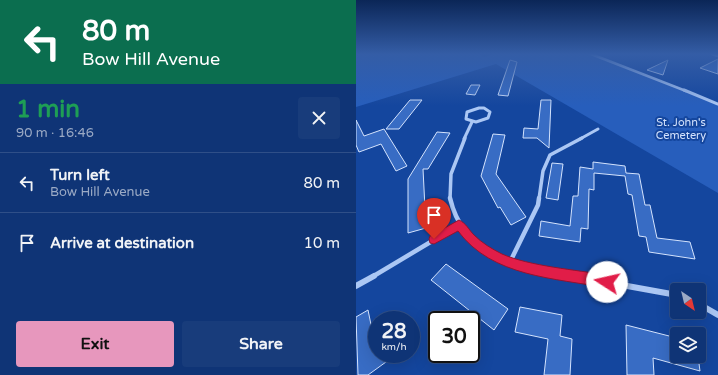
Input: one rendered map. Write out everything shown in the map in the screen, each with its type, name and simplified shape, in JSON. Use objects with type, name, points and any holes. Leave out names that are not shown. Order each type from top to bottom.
[{"type":"street","points":[[635,72],[718,104]]},
{"type":"street","points":[[484,108],[490,112],[490,115],[485,120],[472,122],[465,116],[471,110],[484,108]]},
{"type":"street","points":[[472,122],[449,183],[449,197],[452,211],[459,225],[469,238],[482,249],[520,266],[670,294]]},
{"type":"street","points":[[510,262],[538,205],[543,171],[550,155],[598,129]]},
{"type":"street","points":[[356,286],[459,225]]},
{"type":"street","points":[[706,308],[718,315]]},
{"type":"green space","name":"St. John's Cemetery","points":[[356,72],[472,72],[356,107]]},
{"type":"green space","name":"St. John's Cemetery","points":[[509,72],[638,72],[718,103],[718,193]]},
{"type":"building","points":[[506,72],[514,72],[508,96],[498,95]]},
{"type":"building","points":[[652,72],[664,72],[663,75]]},
{"type":"building","points":[[471,85],[480,85],[475,95],[466,94]]},
{"type":"building","points":[[410,100],[422,100],[399,129],[386,129]]},
{"type":"building","points":[[541,100],[551,100],[549,148],[537,138],[523,138],[524,128],[538,129]]},
{"type":"building","points":[[356,120],[364,136],[384,129],[407,166],[396,171],[381,144],[359,152],[356,145]]},
{"type":"building","points":[[437,132],[450,133],[428,169],[423,169],[426,228],[408,233],[408,179]]},
{"type":"building","points":[[493,134],[505,135],[496,174],[526,217],[511,225],[500,207],[498,208],[481,176]]},
{"type":"building","points":[[593,162],[625,166],[626,173],[639,174],[645,205],[650,205],[657,238],[690,242],[695,259],[649,252],[646,237],[639,236],[632,195],[628,194],[625,176],[594,173],[594,190],[589,189],[588,229],[581,228],[580,242],[539,236],[541,221],[570,226],[573,196],[578,196],[580,167],[593,169]]},
{"type":"building","points":[[552,163],[563,164],[558,200],[546,198]]},
{"type":"building","points":[[446,264],[508,309],[494,330],[480,319],[480,311],[470,311],[431,280]]},
{"type":"building","points":[[520,307],[562,315],[560,336],[572,339],[570,375],[544,375],[548,339],[515,332]]},
{"type":"building","points":[[368,310],[368,363],[385,363],[368,375],[358,375],[356,317]]},
{"type":"building","points":[[626,325],[670,336],[670,363],[653,358],[654,375],[627,375]]},
{"type":"building","points":[[671,363],[699,363],[700,371]]},
{"type":"route","points":[[434,239],[459,225],[469,238],[482,249],[499,258],[520,266],[607,282]]}]
